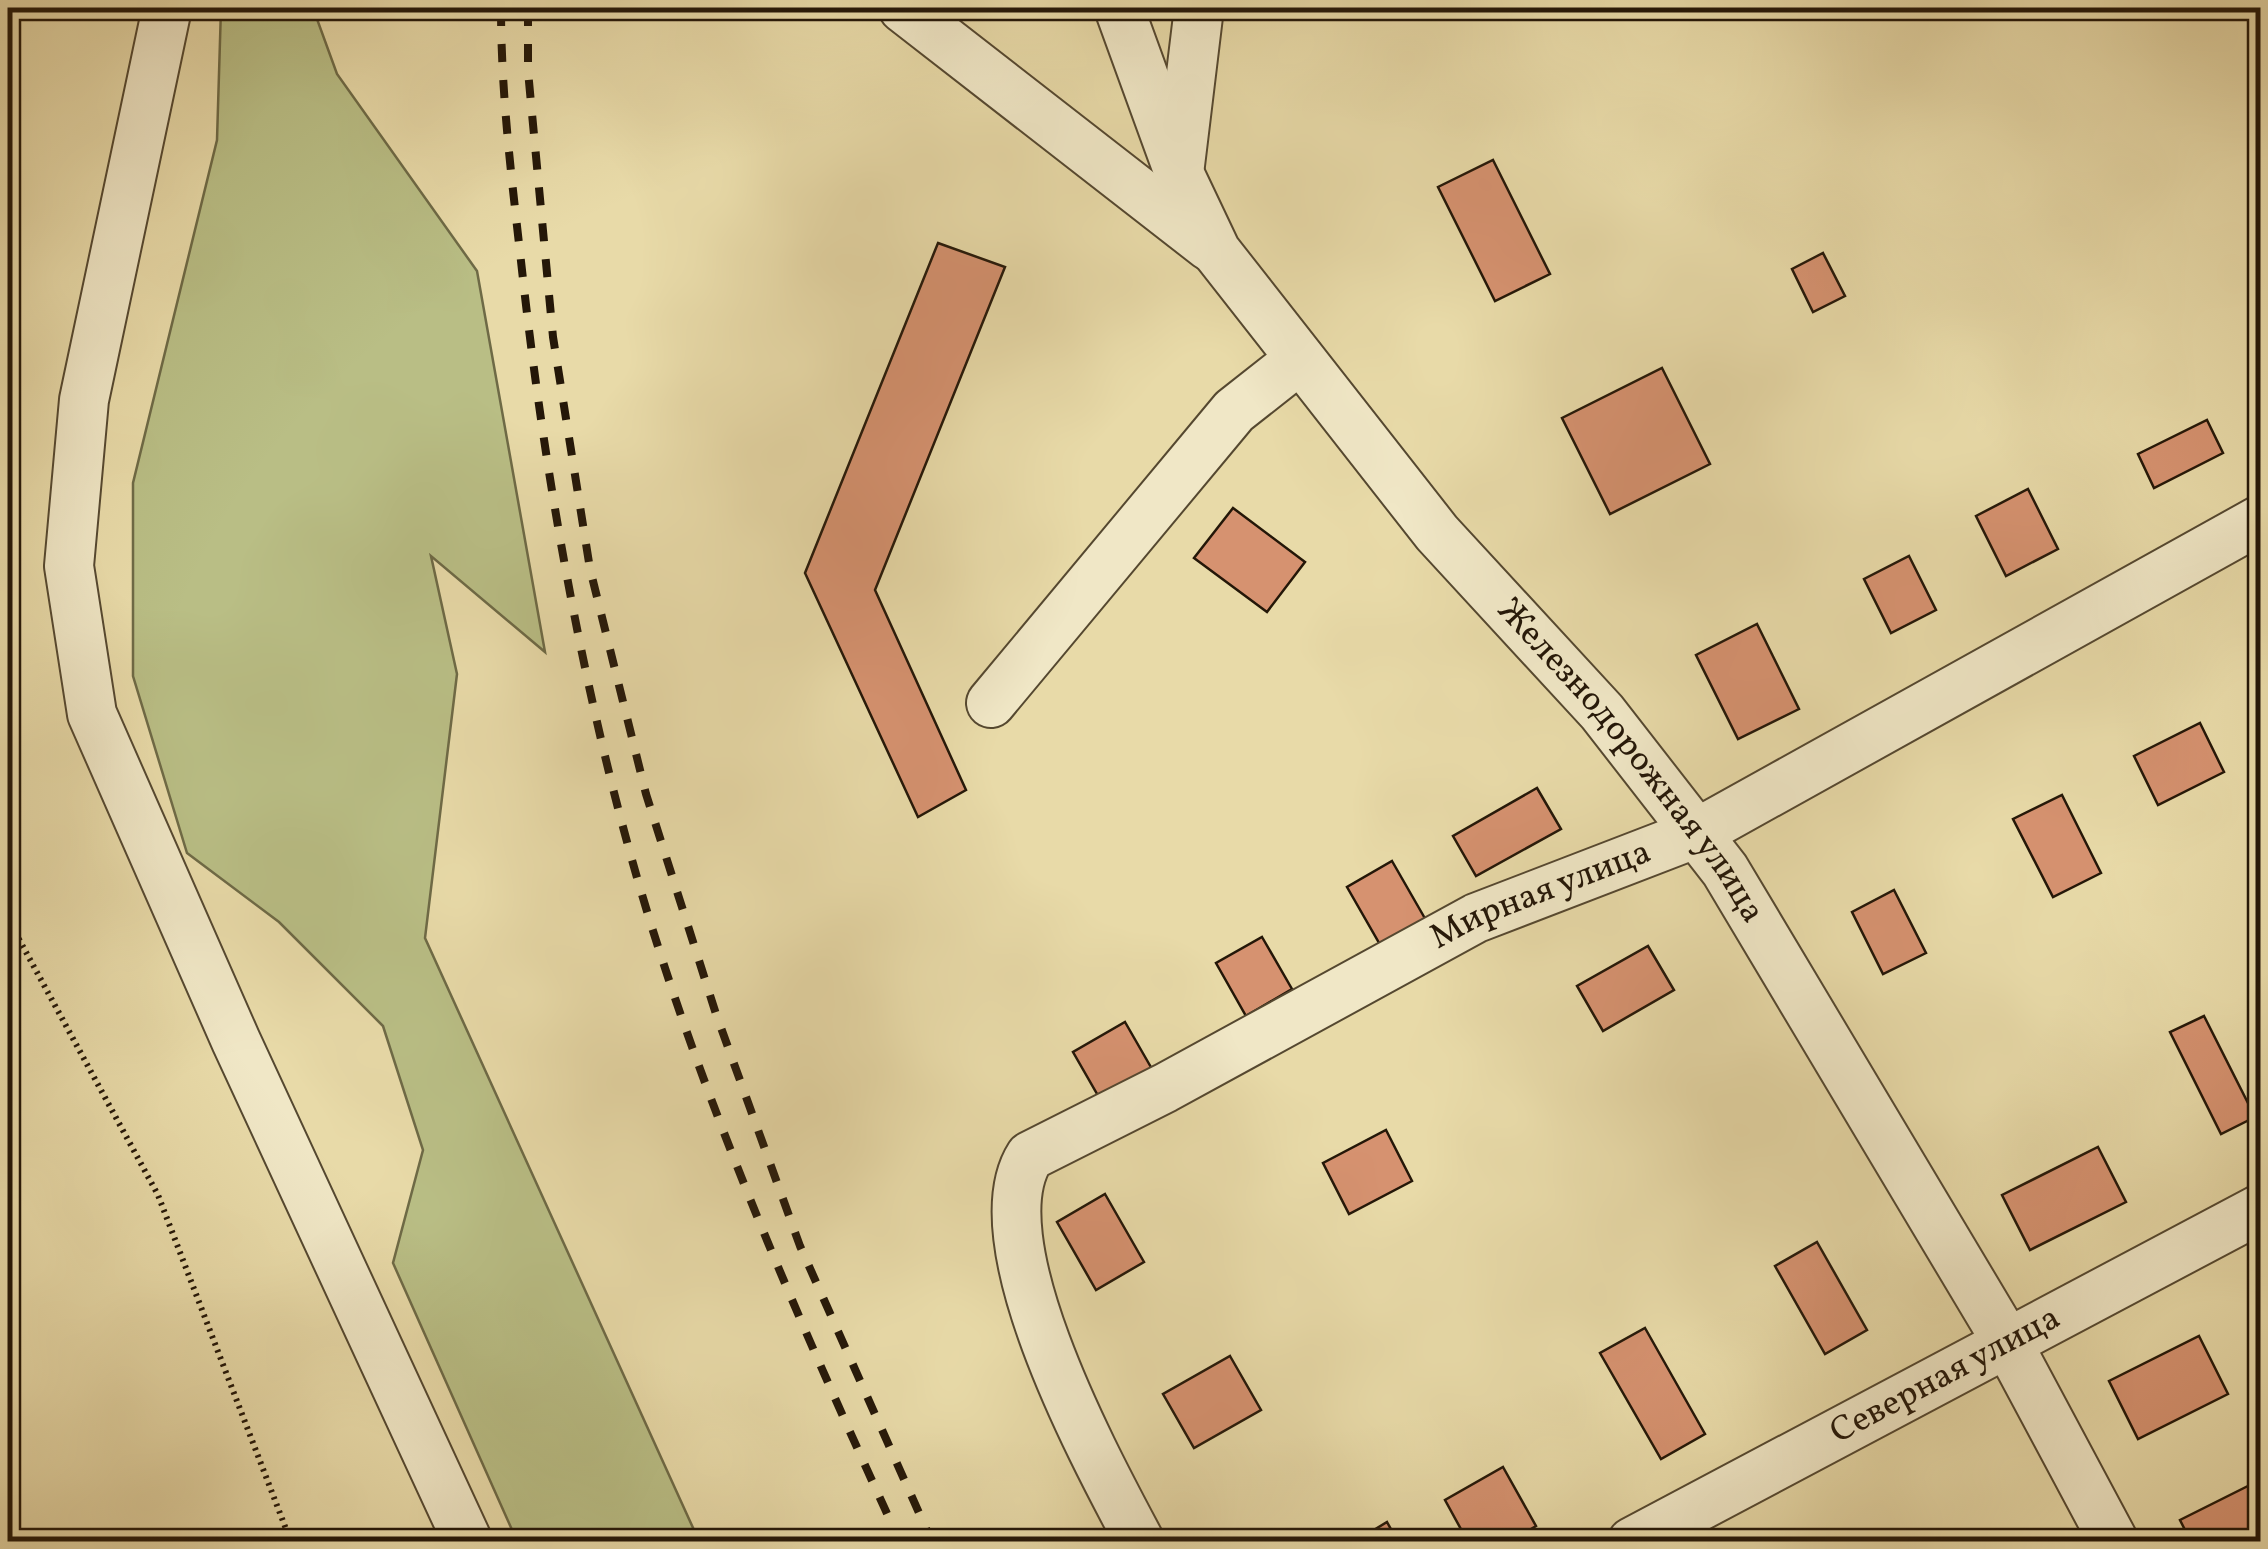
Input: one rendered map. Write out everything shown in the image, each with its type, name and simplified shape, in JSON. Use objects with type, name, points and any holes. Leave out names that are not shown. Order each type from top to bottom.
[{"type":"street","points":[[167,8],[84,400],[69,566],[92,714],[236,1041],[468,1542]]},
{"type":"street","points":[[903,8],[1216,251]]},
{"type":"street","name":"Железнодорожная улица","points":[[1119,8],[1180,174],[1216,251],[1438,533],[1602,712],[1726,870],[2008,1342],[2114,1542]]},
{"type":"street","points":[[1180,174],[1199,8]]},
{"type":"street","points":[[991,703],[1234,412],[1300,359]]},
{"type":"street","name":"Мирная улица","points":[[1140,1542],[1074,1416],[1030,1291],[1014,1200],[1018,1175],[1030,1156],[1476,918],[1697,833],[2260,520]]},
{"type":"street","name":"Северная улица","points":[[1632,1542],[2260,1209]]},
{"type":"path","points":[[8,48],[19,8]]},
{"type":"path","points":[[8,919],[158,1195],[290,1542]]},
{"type":"green space","points":[[221,8],[313,8],[337,74],[477,271],[545,652],[431,556],[457,674],[425,938],[699,1541],[517,1541],[393,1263],[423,1150],[383,1026],[279,922],[187,853],[133,676],[133,483],[217,140]]},
{"type":"building","points":[[1253,8],[1396,8],[1395,17]]},
{"type":"building","points":[[1493,160],[1550,274],[1495,301],[1438,187]]},
{"type":"building","points":[[938,243],[1005,267],[875,590],[966,790],[918,817],[805,573]]},
{"type":"building","points":[[1823,253],[1845,296],[1813,312],[1792,269]]},
{"type":"building","points":[[1662,368],[1710,464],[1610,514],[1562,418]]},
{"type":"building","points":[[2207,420],[2223,453],[2154,488],[2138,454]]},
{"type":"building","points":[[2028,489],[2058,549],[2006,576],[1976,516]]},
{"type":"building","points":[[1233,508],[1305,562],[1267,612],[1194,558]]},
{"type":"building","points":[[1909,556],[1936,610],[1891,633],[1864,579]]},
{"type":"building","points":[[1757,624],[1799,709],[1738,739],[1696,655]]},
{"type":"building","points":[[2200,723],[2224,772],[2158,805],[2134,756]]},
{"type":"building","points":[[1537,788],[1561,829],[1476,876],[1453,836]]},
{"type":"building","points":[[2062,795],[2101,873],[2053,897],[2013,819]]},
{"type":"building","points":[[1392,861],[1427,922],[1382,948],[1347,887]]},
{"type":"building","points":[[1894,890],[1926,953],[1883,974],[1852,912]]},
{"type":"building","points":[[1262,937],[1292,989],[1246,1016],[1216,963]]},
{"type":"building","points":[[1648,946],[1674,990],[1603,1031],[1577,986]]},
{"type":"building","points":[[2204,1016],[2255,1117],[2221,1134],[2170,1032]]},
{"type":"building","points":[[1125,1022],[1156,1076],[1104,1106],[1073,1052]]},
{"type":"building","points":[[1386,1130],[1412,1181],[1349,1214],[1323,1163]]},
{"type":"building","points":[[2098,1147],[2126,1202],[2030,1250],[2002,1195]]},
{"type":"building","points":[[1105,1194],[1144,1262],[1096,1290],[1057,1222]]},
{"type":"building","points":[[1817,1242],[1867,1330],[1825,1354],[1775,1266]]},
{"type":"building","points":[[1645,1328],[1705,1434],[1661,1459],[1600,1353]]},
{"type":"building","points":[[2199,1336],[2228,1394],[2138,1439],[2109,1381]]},
{"type":"building","points":[[1230,1356],[1261,1410],[1194,1448],[1163,1394]]},
{"type":"building","points":[[1503,1467],[1536,1526],[1509,1542],[1468,1542],[1445,1500]]},
{"type":"building","points":[[2260,1480],[2260,1535],[2247,1542],[2191,1542],[2180,1520]]},
{"type":"building","points":[[1387,1522],[1398,1542],[1354,1542]]},
{"type":"railway","points":[[501,8],[512,178],[533,364],[576,624],[615,797],[663,962],[715,1110],[804,1327],[900,1542]]},
{"type":"railway","points":[[528,8],[528,71],[553,337],[590,569],[646,794],[716,1014],[800,1246],[932,1542]]}]
